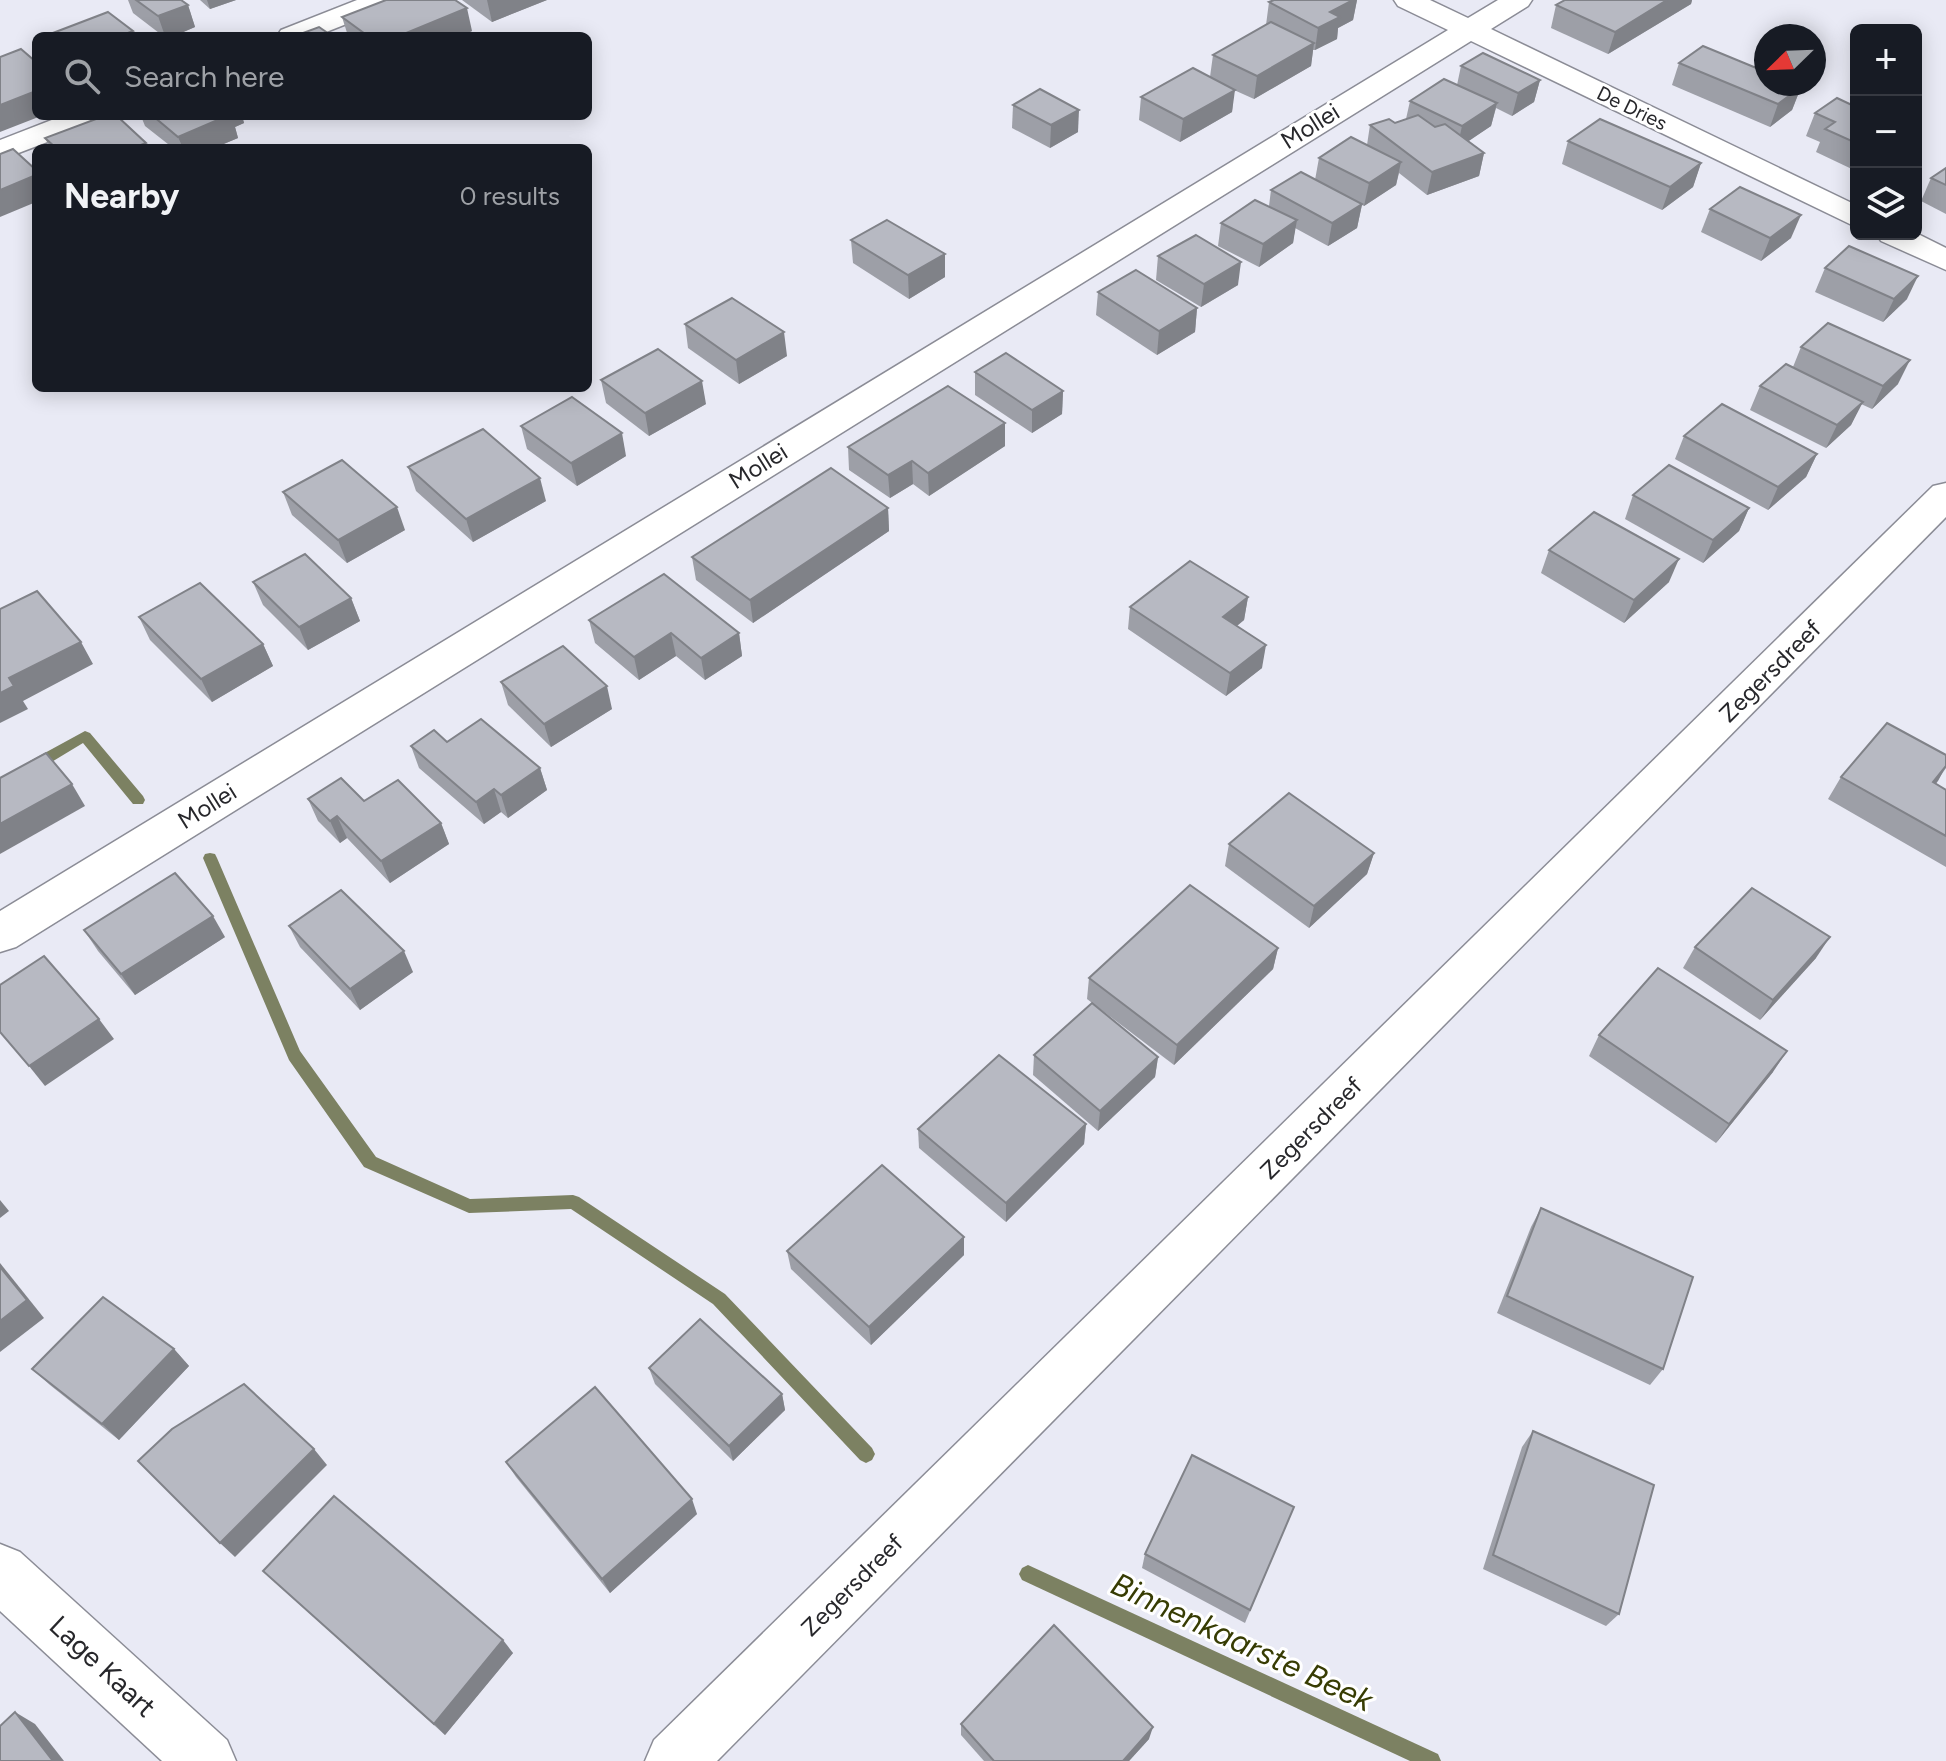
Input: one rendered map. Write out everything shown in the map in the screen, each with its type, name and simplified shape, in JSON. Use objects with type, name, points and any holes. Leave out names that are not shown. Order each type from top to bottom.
[{"type":"street","points":[[301,32],[382,0]]},
{"type":"street","name":"De Dries","points":[[1408,0],[1850,214]]},
{"type":"street","name":"Mollei","points":[[0,934],[1518,0]]},
{"type":"street","points":[[0,151],[79,120]]},
{"type":"street","points":[[1904,240],[1946,260]]},
{"type":"street","name":"Zegersdreef","points":[[675,1761],[1946,495]]},
{"type":"street","name":"Lage Kaart","points":[[0,1572],[206,1761]]},
{"type":"building","points":[[136,0],[181,0],[188,5],[158,16]]},
{"type":"building","points":[[386,0],[455,0],[467,8],[409,32],[363,32],[342,17]]},
{"type":"building","points":[[1353,0],[1330,12],[1340,17],[1318,28],[1269,2]]},
{"type":"building","points":[[1565,0],[1667,0],[1615,32],[1556,5]]},
{"type":"building","points":[[108,12],[133,31],[130,32],[56,32]]},
{"type":"building","points":[[1271,22],[1314,43],[1257,76],[1213,55]]},
{"type":"building","points":[[319,27],[326,32],[306,32]]},
{"type":"building","points":[[1703,46],[1754,67],[1754,94],[1679,63]]},
{"type":"building","points":[[21,49],[32,59],[32,93],[0,105],[0,57]]},
{"type":"building","points":[[1483,53],[1540,80],[1518,93],[1461,66]]},
{"type":"building","points":[[1193,68],[1235,90],[1183,119],[1141,97]]},
{"type":"building","points":[[1444,79],[1497,103],[1462,126],[1410,101]]},
{"type":"building","points":[[1040,89],[1079,110],[1051,125],[1013,105]]},
{"type":"building","points":[[1759,96],[1789,96],[1778,104]]},
{"type":"building","points":[[1837,98],[1850,104],[1850,140],[1825,129],[1835,122],[1815,113]]},
{"type":"building","points":[[1418,115],[1435,127],[1445,124],[1484,153],[1432,172],[1370,125],[1389,119],[1395,123]]},
{"type":"building","points":[[1600,119],[1701,163],[1670,187],[1568,141]]},
{"type":"building","points":[[93,120],[121,120],[146,143],[52,144],[45,138]]},
{"type":"building","points":[[158,120],[218,120],[178,137]]},
{"type":"building","points":[[1351,137],[1401,162],[1369,183],[1319,158]]},
{"type":"building","points":[[13,149],[32,166],[32,177],[0,190],[0,154]]},
{"type":"building","points":[[1946,168],[1946,185],[1931,178]]},
{"type":"building","points":[[1301,172],[1362,204],[1332,223],[1271,190]]},
{"type":"building","points":[[1740,187],[1801,215],[1770,238],[1710,209]]},
{"type":"building","points":[[1255,200],[1297,220],[1263,244],[1221,223]]},
{"type":"building","points":[[887,220],[945,254],[908,275],[851,240]]},
{"type":"building","points":[[1196,235],[1241,262],[1204,284],[1158,256]]},
{"type":"building","points":[[1849,246],[1918,276],[1894,299],[1825,268]]},
{"type":"building","points":[[1136,270],[1197,308],[1159,331],[1098,292]]},
{"type":"building","points":[[732,298],[784,332],[736,360],[685,324]]},
{"type":"building","points":[[1828,323],[1910,360],[1883,386],[1801,347]]},
{"type":"building","points":[[658,349],[702,381],[645,413],[601,380]]},
{"type":"building","points":[[1006,353],[1063,391],[1032,410],[975,372]]},
{"type":"building","points":[[1786,364],[1863,402],[1837,425],[1760,386]]},
{"type":"building","points":[[948,386],[1005,423],[928,473],[912,461],[888,475],[848,447]]},
{"type":"building","points":[[572,397],[622,433],[571,463],[521,426]]},
{"type":"building","points":[[1722,404],[1817,454],[1778,487],[1684,436]]},
{"type":"building","points":[[483,429],[540,478],[466,519],[408,467]]},
{"type":"building","points":[[342,460],[397,507],[338,540],[283,492]]},
{"type":"building","points":[[1669,465],[1749,508],[1713,540],[1633,495]]},
{"type":"building","points":[[831,468],[888,508],[750,600],[692,557]]},
{"type":"building","points":[[1594,512],[1679,559],[1634,600],[1549,550]]},
{"type":"building","points":[[305,554],[351,598],[299,627],[253,582]]},
{"type":"building","points":[[1190,561],[1248,597],[1223,617],[1266,645],[1230,673],[1130,607]]},
{"type":"building","points":[[664,574],[739,633],[701,658],[671,633],[634,657],[589,620]]},
{"type":"building","points":[[200,583],[263,644],[201,679],[139,617]]},
{"type":"building","points":[[37,591],[81,642],[9,678],[14,686],[0,693],[0,609]]},
{"type":"building","points":[[563,646],[607,686],[544,724],[501,682]]},
{"type":"building","points":[[481,719],[540,768],[501,795],[494,789],[476,802],[411,746],[434,730],[447,742]]},
{"type":"building","points":[[1887,723],[1946,755],[1946,766],[1933,782],[1946,790],[1946,836],[1841,777]]},
{"type":"building","points":[[46,753],[72,784],[0,824],[0,778]]},
{"type":"building","points":[[341,778],[364,801],[398,780],[441,823],[381,861],[337,816],[330,821],[308,799]]},
{"type":"building","points":[[1289,793],[1374,853],[1314,906],[1229,844]]},
{"type":"building","points":[[175,873],[213,916],[121,974],[84,930]]},
{"type":"building","points":[[1190,885],[1278,948],[1177,1045],[1089,978]]},
{"type":"building","points":[[1752,888],[1830,937],[1773,1000],[1695,947]]},
{"type":"building","points":[[341,890],[404,951],[350,989],[289,926]]},
{"type":"building","points":[[44,956],[99,1019],[29,1066],[0,1032],[0,985]]},
{"type":"building","points":[[1658,968],[1787,1051],[1729,1124],[1599,1035]]},
{"type":"building","points":[[1092,1003],[1158,1057],[1100,1111],[1034,1055]]},
{"type":"building","points":[[999,1055],[1086,1124],[1006,1203],[918,1129]]},
{"type":"building","points":[[882,1165],[964,1237],[869,1327],[787,1251]]},
{"type":"building","points":[[1541,1208],[1693,1277],[1663,1369],[1507,1296]]},
{"type":"building","points":[[0,1267],[27,1300],[0,1321]]},
{"type":"building","points":[[103,1297],[174,1349],[102,1424],[32,1369]]},
{"type":"building","points":[[700,1319],[782,1394],[729,1446],[649,1368]]},
{"type":"building","points":[[244,1384],[314,1449],[220,1543],[138,1461],[172,1429]]},
{"type":"building","points":[[595,1387],[692,1499],[602,1579],[506,1462]]},
{"type":"building","points":[[1533,1431],[1654,1485],[1619,1614],[1493,1555]]},
{"type":"building","points":[[1192,1455],[1294,1507],[1250,1610],[1145,1554]]},
{"type":"building","points":[[334,1496],[503,1640],[434,1724],[263,1571]]},
{"type":"building","points":[[1054,1625],[1153,1727],[1123,1761],[994,1761],[961,1724]]},
{"type":"building","points":[[15,1712],[53,1761],[0,1761],[0,1726]]},
{"type":"waterway","name":"Binnenkaarste Beek","points":[[35,765],[85,736],[138,800]]},
{"type":"waterway","name":"Binnenkaarste Beek","points":[[210,858],[294,1055],[370,1162],[469,1206],[573,1202],[719,1299],[866,1454]]},
{"type":"waterway","name":"Binnenkaarste Beek","points":[[1028,1574],[1431,1761]]}]
